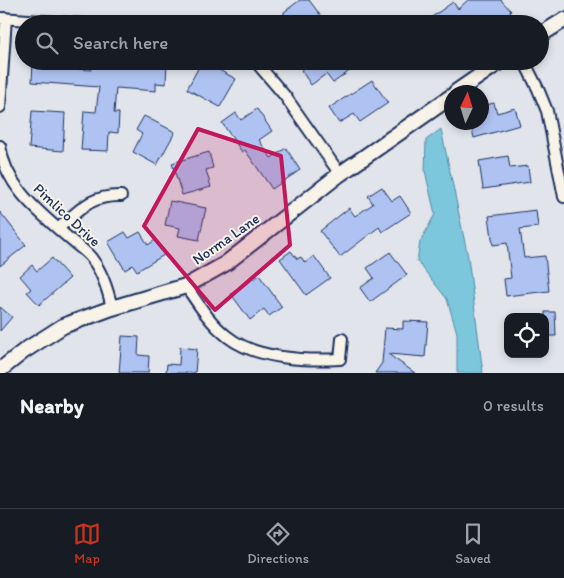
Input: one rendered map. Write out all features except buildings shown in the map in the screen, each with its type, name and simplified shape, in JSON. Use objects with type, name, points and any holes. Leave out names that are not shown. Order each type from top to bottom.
[{"type":"street","points":[[0,107],[3,18]]},
{"type":"street","points":[[549,29],[564,20]]},
{"type":"street","points":[[263,70],[285,96],[340,174]]},
{"type":"street","points":[[466,85],[488,70]]},
{"type":"street","points":[[528,70],[547,111],[564,197]]},
{"type":"street","name":"Norma Lane","points":[[0,370],[24,351],[63,326],[112,308],[186,286],[225,264],[340,174],[444,102]]},
{"type":"street","name":"Pimlico Drive","points":[[0,146],[1,156],[14,184],[28,202],[60,228],[91,258],[102,274],[112,308]]},
{"type":"street","points":[[60,228],[90,202],[100,197],[121,196]]},
{"type":"street","points":[[186,286],[206,316],[229,338],[258,352],[316,361],[340,359],[342,339]]},
{"type":"highlighted area","points":[[198,129],[281,156],[290,245],[215,310],[144,226]]},
{"type":"water","points":[[441,129],[468,257],[483,373],[457,373],[457,333],[447,299],[417,261],[420,242],[435,214],[425,171],[426,140]]}]
